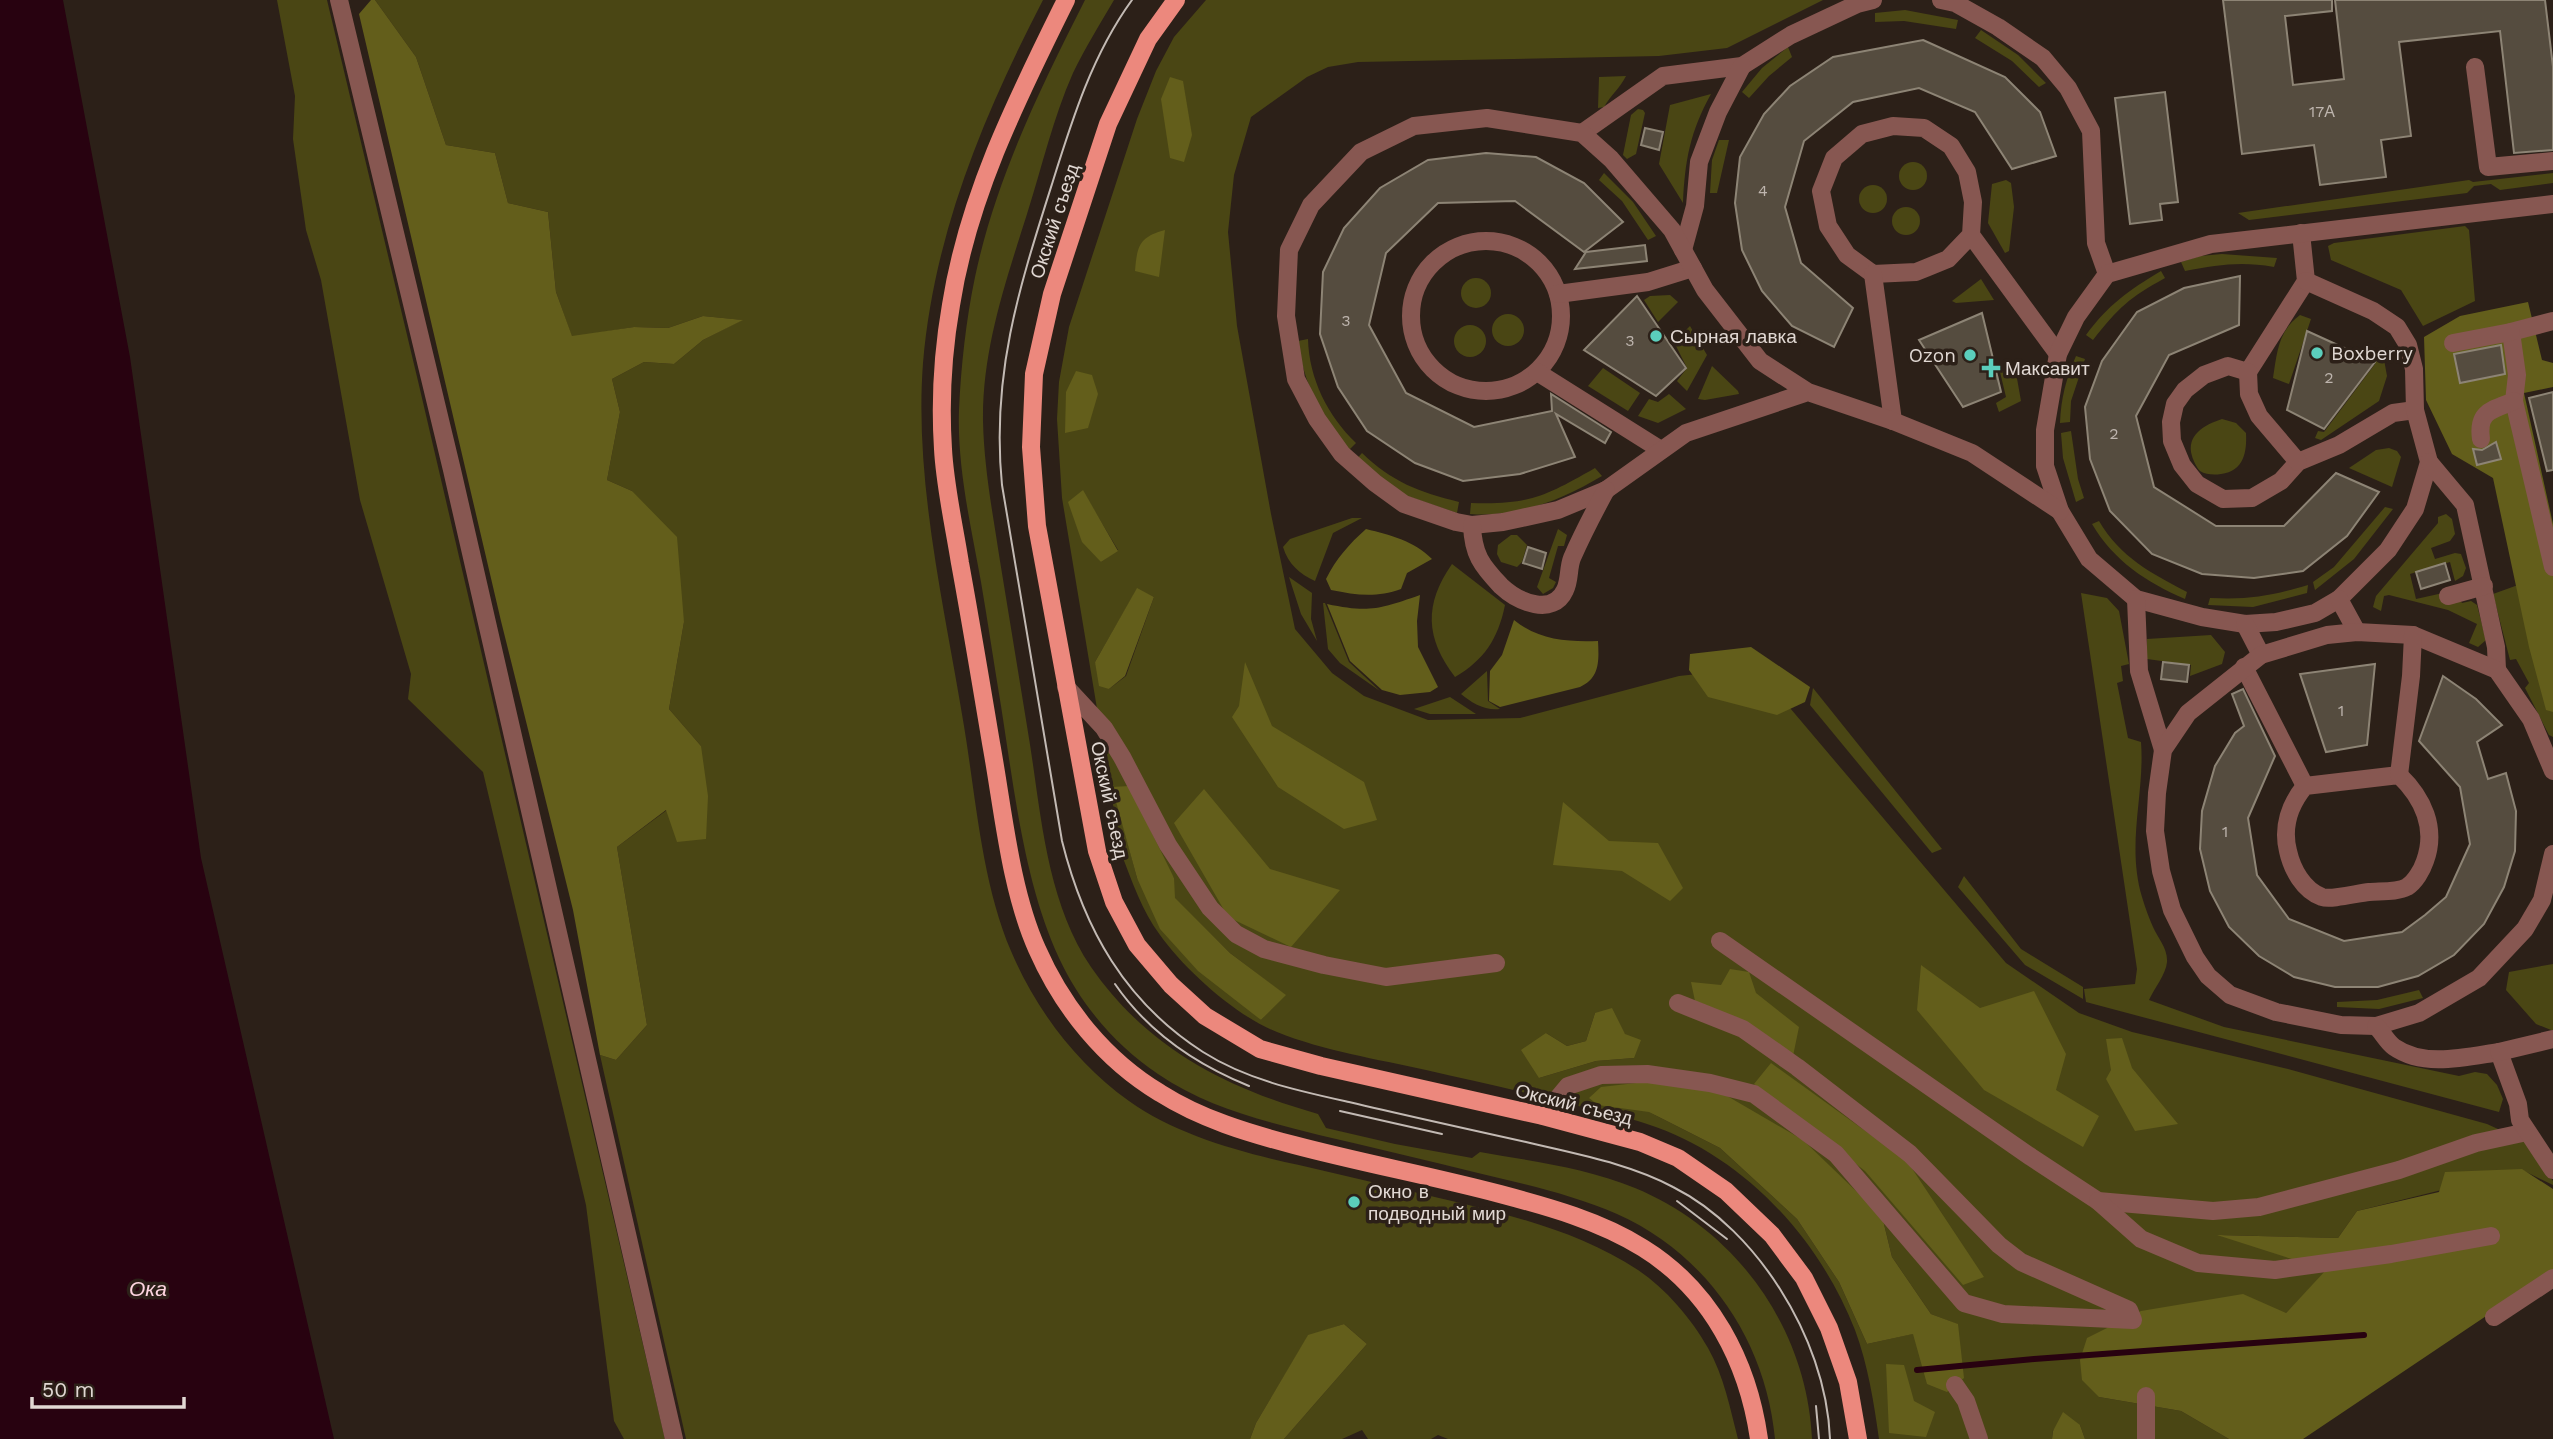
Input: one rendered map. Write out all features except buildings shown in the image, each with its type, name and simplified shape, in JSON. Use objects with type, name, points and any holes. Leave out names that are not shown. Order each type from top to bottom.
[{"type":"main road","points":[[1066,0],[990,163],[965,238],[951,305],[944,377],[943,448],[950,502],[1016,877],[1035,946],[1069,1008],[1103,1047],[1120,1064],[1159,1093],[1203,1116],[1267,1138],[1479,1189],[1575,1216],[1644,1249],[1686,1283],[1709,1309],[1726,1335],[1749,1388],[1759,1439]]},
{"type":"main road","name":"Окский съезд","points":[[1176,0],[1148,39],[1108,124],[1052,294],[1034,374],[1031,447],[1037,526],[1097,851],[1114,902],[1137,945],[1171,985],[1205,1016],[1260,1049],[1321,1066],[1543,1116],[1640,1142],[1678,1158],[1727,1191],[1772,1235],[1804,1278],[1829,1328],[1848,1382],[1858,1439]]},
{"type":"street","points":[[339,0],[455,484],[674,1439]]},
{"type":"street","points":[[1582,132],[1663,76],[1742,66],[1791,35],[1857,4],[1873,0]]},
{"type":"street","points":[[1941,0],[1955,3],[1998,27],[2043,58],[2068,88],[2091,131],[2096,243],[2107,274]]},
{"type":"street","points":[[1683,250],[1695,206],[1699,162],[1718,112],[1742,66]]},
{"type":"street","points":[[2475,67],[2488,167],[2553,161]]},
{"type":"street","points":[[1808,392],[1686,433],[1606,490],[1558,510],[1503,522],[1456,522],[1404,503],[1376,483],[1342,454],[1317,419],[1296,379],[1286,316],[1289,250],[1311,205],[1361,152],[1414,126],[1487,118],[1582,132],[1611,159],[1672,230],[1706,290],[1760,361],[1808,392],[1893,421],[1972,453],[2060,511]]},
{"type":"street","points":[[1893,126],[1924,128],[1951,146],[1967,172],[1973,202],[1971,235],[1948,260],[1916,272],[1873,274],[1847,255],[1828,226],[1821,191],[1834,158],[1862,134],[1893,126]]},
{"type":"street","points":[[2429,462],[2415,509],[2388,550],[2339,599],[2315,613],[2276,622],[2245,624],[2202,617],[2136,599],[2089,559],[2060,511],[2045,466],[2045,430],[2058,354],[2076,317],[2107,274],[2211,244],[2553,204]]},
{"type":"street","points":[[2298,462],[2259,415],[2249,394],[2248,372],[2306,281],[2301,233]]},
{"type":"street","points":[[1971,235],[2058,354]]},
{"type":"street","points":[[1496,240],[1519,247],[1539,261],[1558,293],[1561,303],[1561,328],[1553,352],[1537,372],[1515,386],[1490,392],[1464,389],[1441,377],[1423,359],[1412,335],[1410,310],[1416,285],[1430,264],[1449,249],[1472,242],[1496,240]]},
{"type":"street","points":[[1558,293],[1648,282],[1693,268]]},
{"type":"street","points":[[1873,274],[1893,421]]},
{"type":"street","points":[[2306,281],[2373,311],[2398,327],[2408,345],[2414,369],[2415,410],[2429,462],[2465,505],[2496,648],[2497,670],[2531,719],[2553,771]]},
{"type":"street","points":[[2453,343],[2553,321]]},
{"type":"street","points":[[2511,332],[2517,375],[2514,401],[2553,567]]},
{"type":"street","points":[[2248,372],[2228,366],[2204,375],[2185,390],[2175,404],[2171,422],[2172,441],[2182,465],[2197,484],[2223,499],[2252,498],[2281,481],[2298,462],[2339,444],[2393,413],[2415,410]]},
{"type":"street","points":[[1537,372],[1661,450]]},
{"type":"street","points":[[2481,439],[2481,418],[2489,411],[2514,401]]},
{"type":"street","points":[[1472,524],[1473,545],[1483,566],[1505,589],[1530,603],[1544,606],[1558,601],[1566,589],[1571,561],[1606,490]]},
{"type":"street","points":[[2448,596],[2483,586]]},
{"type":"street","points":[[2136,599],[2139,671],[2163,750],[2155,831],[2161,871],[2172,910],[2195,957],[2208,975],[2230,995],[2276,1012],[2341,1025],[2376,1026],[2419,1013],[2479,978],[2525,929],[2542,900],[2553,854]]},
{"type":"street","points":[[2339,599],[2357,632]]},
{"type":"street","points":[[2245,624],[2261,655]]},
{"type":"street","points":[[2163,750],[2188,713],[2261,655],[2327,635],[2357,632],[2413,635],[2497,670]]},
{"type":"street","points":[[2399,775],[2413,635]]},
{"type":"street","points":[[2244,667],[2305,786]]},
{"type":"street","points":[[1066,687],[1104,728],[1168,845],[1210,908],[1236,934],[1264,949],[1324,965],[1385,976],[1496,963]]},
{"type":"street","points":[[2399,775],[2411,786],[2423,806],[2430,827],[2429,850],[2422,871],[2407,887],[2323,898],[2306,887],[2293,869],[2287,848],[2287,825],[2292,802],[2305,786],[2399,775]]},
{"type":"street","points":[[1720,941],[2031,1157],[2098,1200],[2141,1239],[2198,1263],[2275,1270],[2391,1254],[2491,1236]]},
{"type":"street","points":[[1543,1116],[1568,1086],[1601,1075],[1647,1074],[1710,1083],[1754,1094],[1836,1154],[1964,1303],[2003,1314],[2133,1320],[2129,1310],[2021,1262],[1999,1245],[1910,1154],[1797,1067],[1742,1030],[1678,1003]]},
{"type":"street","points":[[2376,1026],[2394,1046],[2413,1056],[2445,1060],[2499,1052],[2553,1039]]},
{"type":"street","points":[[2499,1052],[2518,1104],[2520,1120],[2553,1170]]},
{"type":"street","points":[[2098,1200],[2214,1211],[2259,1207],[2399,1170],[2476,1143],[2527,1132]]},
{"type":"street","points":[[2494,1317],[2553,1279]]},
{"type":"street","points":[[1955,1385],[1966,1401],[1979,1439]]},
{"type":"street","points":[[2146,1396],[2146,1439]]},
{"type":"shaded area","points":[[277,0],[327,0],[665,1439],[624,1439],[614,1421],[586,1205],[483,772],[408,699],[411,674],[360,500],[321,280],[306,230],[293,139],[295,96]]},
{"type":"shaded area","points":[[371,0],[375,0],[416,57],[446,145],[495,153],[508,203],[548,212],[556,292],[572,336],[634,327],[668,328],[703,316],[743,320],[703,340],[674,364],[644,362],[612,379],[620,412],[607,480],[632,491],[677,537],[684,622],[669,709],[701,746],[708,796],[706,839],[677,842],[666,810],[617,847],[647,1025],[616,1060],[600,1055],[573,910],[501,621],[359,14]]},
{"type":"shaded area","points":[[375,0],[1043,0],[982,131],[950,221],[929,315],[921,408],[933,545],[981,840],[1001,925],[1021,973],[1046,1015],[1075,1053],[1129,1101],[1168,1124],[1255,1155],[1465,1204],[1542,1225],[1592,1245],[1638,1270],[1677,1305],[1708,1348],[1722,1381],[1738,1439],[1448,1439],[1438,1435],[1431,1439],[1368,1439],[1362,1430],[1342,1439],[1284,1439],[1367,1344],[1344,1324],[1308,1336],[1256,1423],[1250,1439],[686,1439],[600,1055],[616,1060],[647,1025],[617,847],[667,810],[701,746],[669,709],[684,622],[632,491],[607,480],[620,412],[612,379],[644,362],[674,364],[703,340],[742,320],[703,316],[668,328],[634,327],[572,337],[556,292],[548,212],[508,203],[495,153],[446,145],[416,57]]},
{"type":"shaded area","points":[[1085,0],[1114,0],[1073,73],[1054,125],[997,316],[987,368],[983,421],[989,491],[1041,819],[1054,881],[1075,940],[1113,996],[1163,1042],[1221,1077],[1284,1104],[1318,1114],[1326,1128],[1472,1158],[1480,1152],[1578,1170],[1617,1181],[1672,1206],[1705,1229],[1735,1257],[1760,1288],[1781,1322],[1797,1359],[1807,1398],[1812,1439],[1775,1439],[1759,1368],[1745,1335],[1704,1277],[1678,1252],[1649,1231],[1617,1214],[1566,1196],[1277,1124],[1235,1112],[1176,1086],[1142,1063],[1101,1023],[1078,992],[1059,958],[1037,898],[1016,802],[966,497],[960,453],[959,410],[964,343],[972,293],[995,204],[1036,101]]},
{"type":"shaded area","points":[[1206,0],[1823,0],[1727,48],[1659,56],[1358,62],[1328,67],[1307,77],[1251,117],[1234,175],[1228,232],[1237,326],[1295,629],[1332,673],[1364,696],[1428,720],[1520,718],[1679,676],[1735,670],[1790,708],[2006,963],[2079,1013],[2132,1032],[2288,1069],[2487,1124],[2524,1141],[2553,1181],[2553,1185],[2522,1170],[2357,1211],[2338,1238],[2221,1235],[2327,1270],[2286,1313],[2099,1397],[2181,1411],[2229,1439],[2085,1439],[2080,1425],[2053,1430],[2052,1439],[1879,1439],[1860,1343],[1840,1296],[1821,1263],[1773,1204],[1715,1156],[1682,1138],[1632,1119],[1295,1039],[1261,1025],[1212,991],[1183,963],[1154,926],[1138,896],[1121,853],[1062,498],[1057,419],[1059,382],[1069,327],[1137,119],[1156,71],[1174,37]],"holes":[[[1082,490],[1118,550],[1101,562]],[[1137,589],[1154,597],[1126,676],[1109,689],[1095,662]],[[1113,787],[1174,878],[1174,898],[1230,953],[1285,995],[1261,1020],[1137,878]],[[1595,1013],[1625,1034],[1634,1058],[1596,1061],[1539,1078],[1546,1033],[1567,1046],[1586,1041]],[[1649,1112],[1882,1216],[1892,1257],[1931,1314],[1957,1324],[1867,1344],[1839,1282],[1797,1219],[1720,1148]]]},
{"type":"shaded area","points":[[1905,10],[1958,20],[1956,29],[1904,21],[1875,22],[1875,13]]},
{"type":"shaded area","points":[[1981,30],[2018,55],[2046,83],[2039,87],[2012,61],[1975,38]]},
{"type":"shaded area","points":[[1788,47],[1792,57],[1769,76],[1749,98],[1742,92],[1762,68]]},
{"type":"shaded area","points":[[1626,76],[1604,107],[1598,108],[1599,77]]},
{"type":"shaded area","points":[[1170,77],[1183,81],[1192,135],[1184,162],[1170,158],[1161,99]]},
{"type":"shaded area","points":[[1711,94],[1698,121],[1690,147],[1683,203],[1659,164],[1670,105]]},
{"type":"shaded area","points":[[1638,109],[1645,113],[1636,154],[1627,159],[1623,155],[1631,115]]},
{"type":"shaded area","points":[[1719,140],[1729,140],[1717,193],[1710,193],[1712,160]]},
{"type":"shaded area","points":[[1913,162],[1923,166],[1927,176],[1923,186],[1913,190],[1903,186],[1899,176],[1903,166]]},
{"type":"shaded area","points":[[1604,173],[1633,202],[1656,236],[1648,240],[1622,201],[1599,180]]},
{"type":"shaded area","points":[[2553,173],[2553,183],[2500,190],[2491,184],[2474,186],[2467,193],[2249,220],[2238,213],[2469,180],[2473,182]]},
{"type":"shaded area","points":[[2006,180],[2011,183],[2014,207],[2009,251],[2005,253],[1988,223],[1992,184]]},
{"type":"shaded area","points":[[1873,185],[1883,189],[1887,199],[1883,209],[1873,213],[1863,209],[1859,199],[1863,189]]},
{"type":"shaded area","points":[[1906,207],[1916,211],[1920,221],[1916,231],[1906,235],[1896,231],[1892,221],[1896,211]]},
{"type":"shaded area","points":[[2465,226],[2469,230],[2475,301],[2423,326],[2401,290],[2331,260],[2328,246],[2334,243]]},
{"type":"shaded area","points":[[1165,230],[1159,277],[1135,271],[1141,244],[1150,236]]},
{"type":"shaded area","points":[[2222,254],[2277,258],[2274,267],[2229,264],[2185,271],[2181,262],[2200,256]]},
{"type":"shaded area","points":[[2161,271],[2165,278],[2125,304],[2093,340],[2086,335],[2102,315],[2120,299]]},
{"type":"shaded area","points":[[1476,278],[1482,279],[1490,287],[1490,299],[1482,307],[1476,308],[1470,307],[1462,299],[1461,293],[1462,287],[1470,279]]},
{"type":"shaded area","points":[[1981,279],[1994,300],[1952,301]]},
{"type":"shaded area","points":[[1670,295],[1678,302],[1658,322],[1644,300],[1650,296]]},
{"type":"shaded area","points":[[2528,302],[2542,360],[2553,363],[2553,387],[2524,393],[2553,524],[2553,712],[2546,710],[2529,647],[2493,478],[2452,454],[2426,400],[2424,337],[2460,316]]},
{"type":"shaded area","points":[[1508,314],[1519,319],[1524,330],[1519,341],[1508,346],[1497,341],[1492,330],[1497,319]]},
{"type":"shaded area","points":[[2300,315],[2311,319],[2289,384],[2273,378],[2283,335]]},
{"type":"shaded area","points":[[1470,325],[1481,330],[1486,341],[1481,352],[1470,357],[1459,352],[1454,341],[1459,330]]},
{"type":"shaded area","points":[[1690,326],[1707,355],[1687,391],[1677,381],[1687,368],[1674,342]]},
{"type":"shaded area","points":[[1308,339],[1312,368],[1322,396],[1337,421],[1356,443],[1348,451],[1341,444],[1308,384],[1298,341]]},
{"type":"shaded area","points":[[2377,350],[2383,354],[2387,376],[2379,401],[2321,440],[2315,438],[2318,431],[2324,432],[2375,364],[2373,357]]},
{"type":"shaded area","points":[[2076,356],[2085,359],[2071,401],[2070,422],[2060,423],[2065,389]]},
{"type":"shaded area","points":[[1712,366],[1738,391],[1739,394],[1698,399]]},
{"type":"shaded area","points":[[2015,367],[2021,401],[1999,412],[1996,403],[2006,397],[2000,372]]},
{"type":"shaded area","points":[[1603,368],[1640,393],[1628,411],[1588,386]]},
{"type":"shaded area","points":[[1076,371],[1092,375],[1098,394],[1088,428],[1065,433],[1066,392]]},
{"type":"shaded area","points":[[1669,394],[1686,409],[1658,423],[1638,416],[1649,399],[1658,402]]},
{"type":"shaded area","points":[[2222,419],[2236,423],[2246,433],[2245,454],[2239,465],[2229,472],[2216,475],[2205,473],[2199,470],[2193,460],[2192,442],[2203,428]]},
{"type":"shaded area","points":[[2071,431],[2078,479],[2084,498],[2076,502],[2063,458],[2061,433]]},
{"type":"shaded area","points":[[2389,448],[2397,451],[2401,457],[2392,487],[2349,468],[2376,450]]},
{"type":"shaded area","points":[[1362,453],[1395,479],[1459,502],[1457,513],[1404,495],[1355,461]]},
{"type":"shaded area","points":[[1595,468],[1602,476],[1555,500],[1505,513],[1470,514],[1471,503],[1508,502],[1536,497]]},
{"type":"shaded area","points":[[1083,490],[1118,551],[1101,562],[1082,542],[1068,502]]},
{"type":"shaded area","points":[[2385,507],[2393,509],[2354,559],[2315,590],[2313,582],[2334,567]]},
{"type":"shaded area","points":[[2446,514],[2452,519],[2455,534],[2450,541],[2431,548],[2435,559],[2455,553],[2461,554],[2466,568],[2463,576],[2455,581],[2450,562],[2410,574],[2416,599],[2443,593],[2459,598],[2462,603],[2471,601],[2477,605],[2486,640],[2478,647],[2469,643],[2477,624],[2448,610],[2389,595],[2384,596],[2381,611],[2373,607],[2376,596],[2438,523],[2438,517]]},
{"type":"shaded area","points":[[1352,518],[1362,518],[1333,533],[1315,581],[1291,563],[1283,547],[1290,539]]},
{"type":"shaded area","points":[[2099,521],[2127,555],[2187,592],[2185,599],[2144,578],[2121,560],[2092,524]]},
{"type":"shaded area","points":[[1366,529],[1410,543],[1432,559],[1407,573],[1401,589],[1392,592],[1366,595],[1331,590],[1326,579],[1330,572],[1343,552]]},
{"type":"shaded area","points":[[1558,529],[1567,535],[1564,546],[1558,546],[1549,578],[1556,582],[1553,588],[1543,594],[1537,587]]},
{"type":"shaded area","points":[[1511,535],[1517,535],[1527,545],[1522,562],[1517,567],[1501,562],[1497,554],[1498,545]]},
{"type":"shaded area","points":[[1452,564],[1505,605],[1494,638],[1482,656],[1455,677],[1438,649],[1432,621],[1436,593]]},
{"type":"shaded area","points":[[1289,577],[1312,593],[1311,619],[1317,641],[1301,614]]},
{"type":"shaded area","points":[[2308,585],[2307,593],[2253,607],[2208,605],[2210,598],[2260,596]]},
{"type":"shaded area","points":[[2518,585],[2553,710],[2553,737],[2549,735],[2525,688],[2529,683],[2516,659],[2510,660],[2493,594]]},
{"type":"shaded area","points":[[1137,588],[1154,597],[1125,676],[1109,689],[1099,686],[1095,662]]},
{"type":"shaded area","points":[[2081,593],[2107,598],[2119,611],[2129,664],[2121,666],[2123,681],[2117,683],[2128,738],[2141,742],[2136,838],[2138,877],[2147,912],[2167,957],[2164,971],[2149,1000],[2224,1027],[2459,1076],[2475,1072],[2487,1074],[2497,1085],[2503,1099],[2499,1112],[2086,1002],[2084,989],[2135,984],[2137,969]]},
{"type":"shaded area","points":[[1420,595],[1418,647],[1438,687],[1430,692],[1400,695],[1382,690],[1350,661],[1327,604],[1364,609],[1394,604]]},
{"type":"shaded area","points":[[1323,603],[1349,662],[1380,691],[1340,663],[1328,649]]},
{"type":"shaded area","points":[[1514,620],[1543,636],[1598,641],[1595,674],[1580,687],[1500,707],[1489,701],[1490,671],[1502,655]]},
{"type":"shaded area","points":[[2211,635],[2225,652],[2222,664],[2190,676],[2191,665],[2147,659],[2147,639]]},
{"type":"shaded area","points":[[1751,647],[1810,687],[1805,702],[1777,715],[1708,697],[1689,670],[1690,654]]},
{"type":"shaded area","points":[[1245,662],[1272,726],[1364,782],[1377,820],[1344,829],[1278,787],[1232,717],[1239,706]]},
{"type":"shaded area","points":[[1487,671],[1488,701],[1500,709],[1479,706],[1461,694]]},
{"type":"shaded area","points":[[1813,688],[1942,849],[1932,853],[1810,705]]},
{"type":"shaded area","points":[[1450,697],[1476,714],[1430,714],[1414,709]]},
{"type":"shaded area","points":[[1129,786],[1174,878],[1175,898],[1230,953],[1286,995],[1261,1020],[1198,971],[1160,929],[1137,878],[1112,787]]},
{"type":"shaded area","points":[[1204,789],[1270,869],[1340,890],[1291,947],[1228,917],[1174,823]]},
{"type":"shaded area","points":[[1563,802],[1609,841],[1658,843],[1683,888],[1670,901],[1622,871],[1553,865]]},
{"type":"shaded area","points":[[1964,876],[2021,949],[2083,987],[2083,999],[2025,965],[1958,887]]},
{"type":"shaded area","points":[[2553,964],[2551,1030],[2536,1024],[2506,990],[2509,972]]},
{"type":"shaded area","points":[[1921,965],[1980,1008],[2034,991],[2066,1054],[2056,1090],[2099,1116],[2083,1147],[1984,1090],[1917,1010]]},
{"type":"shaded area","points":[[1730,969],[1749,972],[1756,993],[1799,1027],[1793,1056],[1695,1001],[1691,982],[1721,985]]},
{"type":"shaded area","points":[[2419,990],[2423,998],[2379,1009],[2337,1007],[2337,1002],[2377,1000]]},
{"type":"shaded area","points":[[1612,1008],[1625,1034],[1641,1040],[1634,1058],[1596,1061],[1539,1078],[1521,1050],[1546,1033],[1567,1046],[1586,1041],[1595,1013]]},
{"type":"shaded area","points":[[2122,1038],[2132,1068],[2178,1124],[2135,1131],[2106,1079],[2111,1070],[2106,1039]]},
{"type":"shaded area","points":[[1771,1063],[1907,1161],[1984,1277],[1963,1285],[1865,1171],[1754,1084]]},
{"type":"shaded area","points":[[1671,1079],[1722,1093],[1803,1140],[1882,1216],[1892,1257],[1931,1314],[1958,1324],[1964,1378],[1947,1392],[1927,1384],[1913,1334],[1867,1344],[1839,1282],[1797,1219],[1720,1148],[1649,1112],[1598,1105],[1589,1098],[1601,1087]]},
{"type":"shaded area","points":[[2522,1169],[2553,1189],[2553,1271],[2303,1439],[2229,1439],[2181,1411],[2099,1397],[2082,1380],[2080,1360],[2087,1338],[2141,1311],[2243,1294],[2286,1313],[2326,1270],[2217,1235],[2338,1238],[2357,1211],[2439,1192],[2445,1172]]},
{"type":"shaded area","points":[[1344,1324],[1367,1344],[1284,1439],[1250,1439],[1256,1423],[1308,1335]]},
{"type":"shaded area","points":[[1886,1364],[1904,1365],[1914,1401],[1935,1412],[1926,1437],[1889,1433]]},
{"type":"shaded area","points":[[2063,1412],[2080,1425],[2085,1439],[2052,1439]]},
{"type":"water","name":"Ока","points":[[0,0],[63,0],[130,357],[201,858],[334,1439],[0,1439]]},
{"type":"waterway","points":[[1917,1370],[2364,1335]]},
{"type":"tram line","points":[[1132,0],[1094,66],[1060,160],[1029,259],[1010,332],[1001,406],[1002,485],[1062,841],[1082,904],[1096,933],[1112,961],[1151,1010],[1203,1052],[1237,1070],[1311,1093],[1620,1165],[1673,1187],[1705,1206],[1733,1231],[1758,1259],[1790,1306],[1808,1342],[1821,1380],[1830,1439]]},
{"type":"tram line","points":[[1115,984],[1142,1017],[1174,1045],[1210,1068],[1249,1086]]},
{"type":"tram line","points":[[1340,1111],[1442,1134]]},
{"type":"tram line","points":[[1677,1201],[1727,1239]]},
{"type":"tram line","points":[[1816,1406],[1819,1439]]},
{"type":"place","name":"Сырная лавка","points":[[1656,336]]},
{"type":"place","name":"Boxberry","points":[[2317,353]]},
{"type":"place","name":"Ozon","points":[[1970,355]]},
{"type":"place","name":"Максавит","points":[[1991,368]]},
{"type":"place","name":"Окно в подводный мир","points":[[1354,1202]]}]
